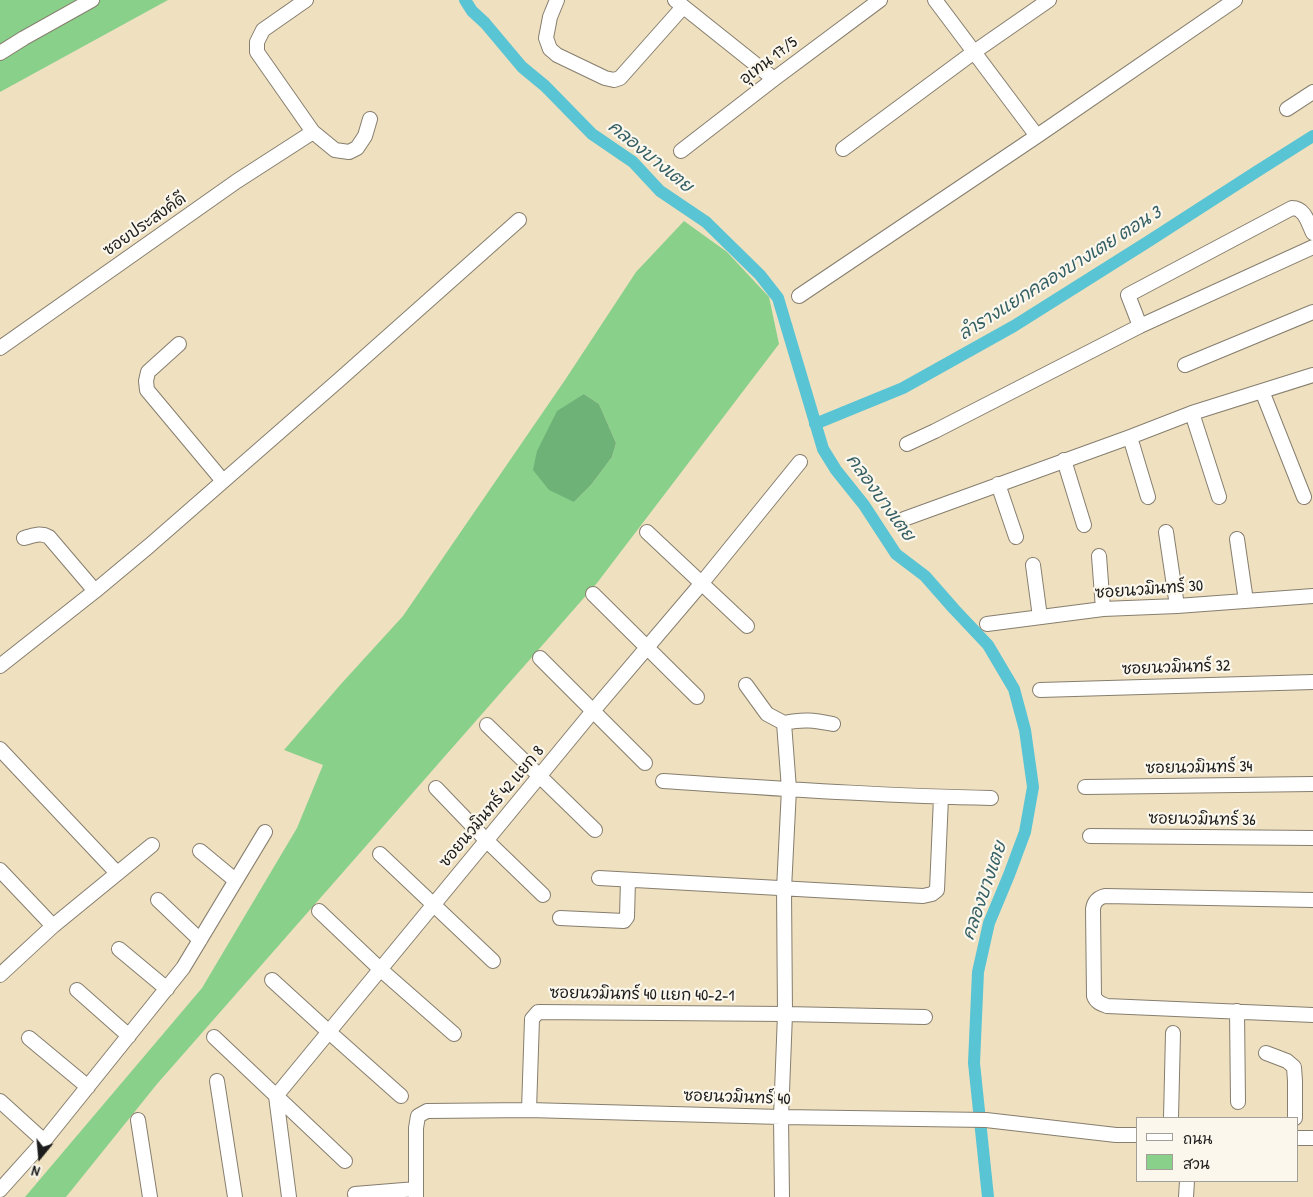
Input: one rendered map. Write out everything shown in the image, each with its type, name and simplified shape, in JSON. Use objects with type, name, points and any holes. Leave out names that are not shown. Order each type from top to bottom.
[{"type":"street","points":[[0,53],[92,0]]},
{"type":"street","points":[[306,0],[263,30],[257,42],[257,52],[312,132],[335,150],[349,152],[357,148],[365,136],[370,118]]},
{"type":"street","points":[[557,0],[550,17],[546,38],[550,49],[557,55],[605,78],[614,80],[620,78],[679,3],[774,79]]},
{"type":"street","name":"อุเทน 17/5","points":[[680,151],[880,0]]},
{"type":"street","points":[[935,0],[1037,136]]},
{"type":"street","points":[[842,149],[974,52],[1049,0]]},
{"type":"street","points":[[800,296],[1235,0]]},
{"type":"street","points":[[1287,109],[1313,92]]},
{"type":"street","name":"ซอยประสงค์ดี","points":[[0,348],[237,182],[312,132]]},
{"type":"street","points":[[1140,326],[1128,295],[1292,208],[1302,211],[1311,224]]},
{"type":"street","points":[[0,666],[95,591],[346,374],[519,220]]},
{"type":"street","points":[[906,444],[1140,326],[1313,247]]},
{"type":"street","points":[[1185,365],[1313,312]]},
{"type":"street","points":[[178,344],[148,372],[147,390],[223,481]]},
{"type":"street","points":[[904,519],[1130,437],[1192,412],[1313,375]]},
{"type":"street","points":[[1262,391],[1304,496]]},
{"type":"street","points":[[1192,412],[1219,497]]},
{"type":"street","points":[[1130,437],[1148,497]]},
{"type":"street","points":[[1064,460],[1084,525]]},
{"type":"street","name":"ซอยนวมินทร์ 42 แยก 8","points":[[276,1096],[800,462]]},
{"type":"street","points":[[998,484],[1016,537]]},
{"type":"street","points":[[647,532],[747,626]]},
{"type":"street","points":[[1166,532],[1177,606]]},
{"type":"street","points":[[24,538],[38,534],[44,534],[49,537],[95,591]]},
{"type":"street","points":[[1238,539],[1246,601]]},
{"type":"street","points":[[1100,556],[1103,609]]},
{"type":"street","points":[[1032,565],[1040,617]]},
{"type":"street","points":[[593,594],[697,697]]},
{"type":"street","name":"ซอยนวมินทร์ 30","points":[[987,624],[1103,609],[1177,606],[1313,596]]},
{"type":"street","points":[[540,658],[644,763]]},
{"type":"street","name":"ซอยนวมินทร์ 32","points":[[1040,690],[1313,682]]},
{"type":"street","points":[[746,685],[767,714],[784,723],[809,720],[833,724]]},
{"type":"street","points":[[782,1197],[781,1117],[785,1014],[784,889],[789,789],[784,723]]},
{"type":"street","points":[[487,725],[595,830]]},
{"type":"street","points":[[0,749],[117,873]]},
{"type":"street","points":[[663,781],[941,797],[991,798]]},
{"type":"street","name":"ซอยนวมินทร์ 34","points":[[1085,787],[1313,784]]},
{"type":"street","points":[[436,788],[543,895]]},
{"type":"street","points":[[599,878],[923,896],[932,894],[937,890],[941,797]]},
{"type":"street","points":[[0,1190],[44,1141],[183,968],[265,832]]},
{"type":"street","name":"ซอยนวมินทร์ 36","points":[[1090,836],[1313,838]]},
{"type":"street","points":[[0,975],[54,926],[152,845]]},
{"type":"street","points":[[200,851],[235,880]]},
{"type":"street","points":[[380,854],[493,961]]},
{"type":"street","points":[[0,870],[54,926]]},
{"type":"street","points":[[560,918],[624,921],[627,918],[628,880]]},
{"type":"street","points":[[1313,900],[1105,896],[1098,898],[1094,902],[1093,910],[1094,996],[1098,1002],[1107,1006],[1313,1015]]},
{"type":"street","points":[[158,900],[200,940]]},
{"type":"street","points":[[319,911],[380,969],[454,1034]]},
{"type":"street","points":[[119,949],[166,990]]},
{"type":"street","points":[[272,980],[401,1096]]},
{"type":"street","points":[[78,990],[129,1036]]},
{"type":"street","points":[[1237,1011],[1238,1102]]},
{"type":"street","name":"ซอยนวมินทร์ 40 แยก 40-2-1","points":[[529,1110],[532,1018],[538,1012],[925,1017]]},
{"type":"street","points":[[1171,1117],[1174,1033]]},
{"type":"street","points":[[214,1037],[345,1161]]},
{"type":"street","points":[[28,1038],[88,1087]]},
{"type":"street","points":[[1266,1053],[1287,1061],[1294,1067],[1294,1117]]},
{"type":"street","points":[[217,1081],[235,1197]]},
{"type":"street","points":[[276,1096],[289,1197]]},
{"type":"street","points":[[0,1101],[44,1141]]},
{"type":"street","name":"ซอยนวมินทร์ 40","points":[[416,1193],[416,1128],[418,1116],[427,1111],[529,1110],[986,1120],[1116,1135],[1136,1135]]},
{"type":"street","points":[[138,1120],[150,1197]]},
{"type":"street","points":[[1298,1138],[1313,1138]]},
{"type":"street","points":[[1186,1197],[1187,1182]]},
{"type":"street","points":[[355,1194],[416,1193]]},
{"type":"green space","points":[[0,0],[168,0],[0,92]]},
{"type":"green space","points":[[684,221],[727,252],[769,297],[779,344],[597,583],[157,1084],[66,1197],[25,1197],[202,988],[297,828],[323,765],[284,750],[403,616],[565,380],[636,272]],"holes":[[[584,394],[599,404],[616,443],[612,457],[591,485],[574,502]]]},
{"type":"green space","points":[[584,394],[599,404],[616,443],[612,457],[591,485],[574,502],[549,490],[533,470],[537,451],[557,411]]},
{"type":"waterway","name":"คลองบางเตย","points":[[465,0],[472,11],[485,23],[522,67],[545,86],[592,134],[633,162],[660,191],[706,222],[760,275],[778,298],[823,449],[836,470],[864,505],[896,554],[925,576],[988,645],[1014,689],[1025,730],[1033,787],[1025,832],[989,923],[978,972],[974,1063],[988,1197]]},
{"type":"waterway","name":"ลำรางแยกคลองบางเตย ตอน 3","points":[[815,424],[903,388],[1014,326],[1313,136]]}]
